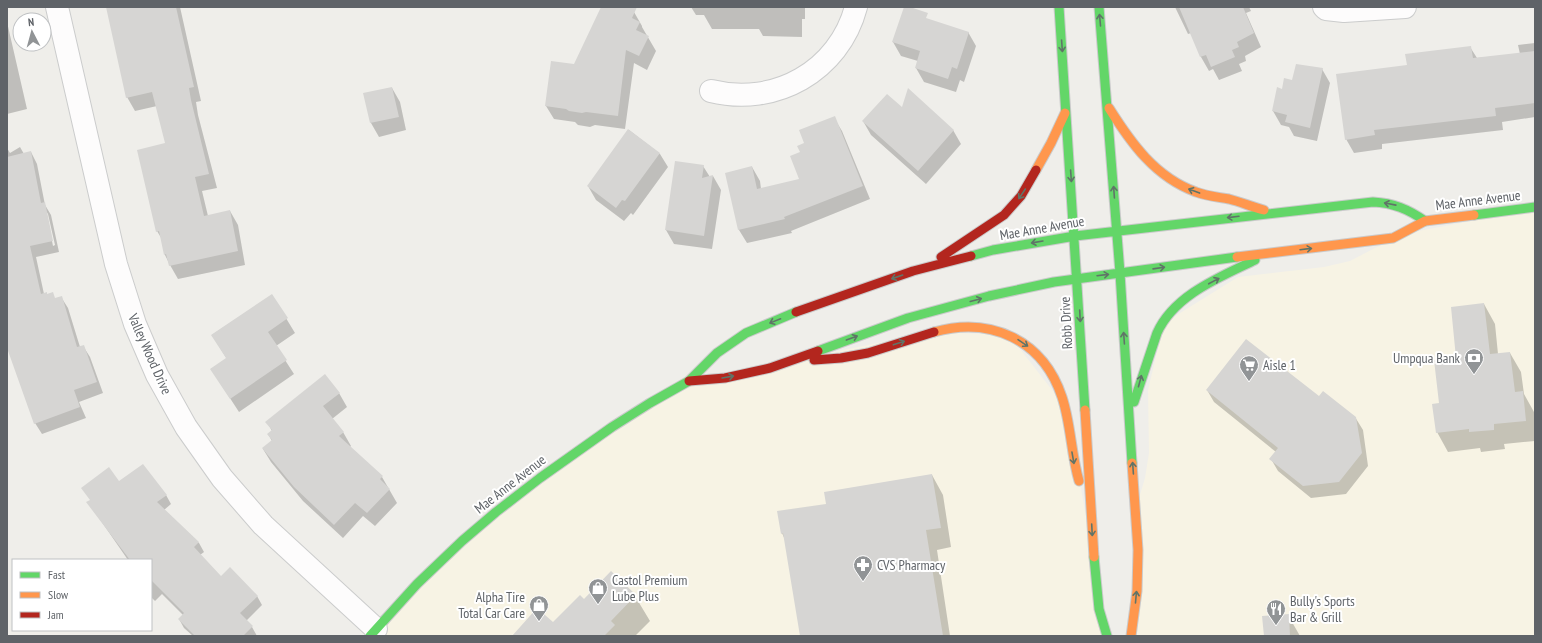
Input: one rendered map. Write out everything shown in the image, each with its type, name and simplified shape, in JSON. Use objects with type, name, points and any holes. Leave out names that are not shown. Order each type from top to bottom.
[{"type":"main road","name":"Robb Drive","points":[[1059,7],[1078,278],[1094,555],[1099,609],[1106,636]]},
{"type":"main road","points":[[1099,7],[1120,272],[1138,564],[1137,591],[1131,636]]},
{"type":"main road","points":[[1107,104],[1138,152],[1163,174],[1180,185],[1196,192],[1230,200],[1272,213]]},
{"type":"main road","points":[[923,268],[1004,215],[1021,196],[1051,143],[1066,110]]},
{"type":"main road","name":"Mae Anne Avenue","points":[[373,632],[417,584],[462,541],[540,478],[612,427],[689,381],[717,354],[746,333],[828,300],[923,268],[993,250],[1117,230],[1374,202],[1394,204],[1404,207],[1425,221]]},
{"type":"main road","name":"Mae Anne Avenue","points":[[689,381],[745,374],[792,360],[908,318],[989,296],[1078,278],[1393,238],[1425,221],[1535,207]]},
{"type":"main road","points":[[1130,419],[1143,370],[1157,334],[1162,324],[1172,311],[1184,300],[1199,290],[1267,253]]},
{"type":"main road","points":[[792,360],[828,359],[859,355],[948,328],[984,327],[1009,335],[1032,350],[1044,361],[1052,373],[1066,409],[1072,452],[1078,478],[1082,489],[1091,503]]},
{"type":"street","name":"Valley Wood Drive","points":[[57,7],[116,264],[135,324],[157,375],[186,427],[222,478],[264,525],[373,632]]},
{"type":"street","points":[[711,91],[732,95],[744,95],[778,89],[797,82],[819,67],[835,51],[846,35],[856,7]]},
{"type":"street","points":[[1324,7],[1326,9],[1344,10],[1405,7]]},
{"type":"shaded area","points":[[1535,209],[1535,636],[1132,636],[1136,508],[1145,478],[1149,453],[1148,390],[1164,323],[1238,277],[1324,267],[1350,261],[1375,248],[1413,232]]},
{"type":"shaded area","points":[[933,332],[1009,335],[1067,409],[1107,636],[370,636],[496,512],[689,381]]},
{"type":"building","points":[[106,7],[176,7],[194,87],[189,88],[191,100],[209,174],[195,177],[204,216],[230,210],[238,251],[169,266],[166,254],[164,255],[159,231],[156,232],[137,150],[165,143],[152,92],[126,98]]},
{"type":"building","points":[[601,7],[637,7],[632,18],[640,22],[636,30],[649,36],[639,56],[626,50],[618,116],[586,112],[582,113],[545,106],[551,61],[574,64]]},
{"type":"building","points":[[904,7],[910,7],[928,13],[926,18],[969,32],[957,69],[952,67],[948,79],[915,68],[920,51],[892,42]]},
{"type":"building","points":[[1179,7],[1243,7],[1254,33],[1237,42],[1239,47],[1232,50],[1235,57],[1211,67],[1206,55],[1200,57]]},
{"type":"building","points":[[1471,46],[1473,58],[1535,51],[1535,103],[1495,108],[1496,116],[1374,130],[1375,135],[1345,140],[1336,74],[1407,65],[1405,54]]},
{"type":"building","points":[[1296,64],[1323,68],[1310,128],[1285,122],[1287,115],[1272,111],[1277,87],[1282,89],[1284,78],[1292,80]]},
{"type":"building","points":[[392,87],[399,117],[370,123],[363,93]]},
{"type":"building","points":[[908,88],[954,130],[918,171],[862,121],[887,94],[902,107]]},
{"type":"building","points":[[835,116],[863,186],[784,217],[785,219],[738,230],[725,173],[752,166],[757,189],[799,179],[790,156],[800,152],[797,146],[804,143],[799,130]]},
{"type":"building","points":[[628,129],[660,153],[625,201],[622,200],[616,208],[587,186]]},
{"type":"building","points":[[31,151],[41,203],[45,202],[53,241],[30,246],[41,294],[53,292],[55,298],[62,296],[77,347],[84,345],[97,382],[74,390],[80,407],[34,424],[7,348],[7,157]]},
{"type":"building","points":[[675,161],[704,165],[702,178],[713,175],[704,236],[665,230]]},
{"type":"building","points":[[272,294],[288,318],[268,332],[287,360],[230,399],[210,369],[226,358],[211,335]]},
{"type":"building","name":"Umpqua Bank","points":[[1484,303],[1490,354],[1510,352],[1515,392],[1523,391],[1526,421],[1494,424],[1494,430],[1469,432],[1469,429],[1436,433],[1432,404],[1439,403],[1434,360],[1456,358],[1451,307]]},
{"type":"building","points":[[1246,339],[1319,396],[1323,391],[1356,417],[1362,453],[1339,482],[1303,486],[1269,459],[1278,448],[1206,390]]},
{"type":"building","points":[[325,374],[340,393],[323,406],[344,432],[339,436],[383,476],[380,479],[390,489],[367,513],[355,503],[334,525],[294,487],[262,448],[272,440],[267,434],[272,430],[265,422]]},
{"type":"building","points":[[143,464],[167,495],[157,502],[199,542],[194,547],[221,576],[230,567],[258,596],[240,613],[253,626],[243,636],[195,636],[178,619],[184,613],[152,581],[152,559],[129,559],[86,502],[90,500],[81,488],[109,467],[119,481]]},
{"type":"building","name":"CVS Pharmacy","points":[[932,474],[941,528],[926,530],[943,636],[800,636],[783,533],[781,534],[777,511],[826,504],[824,492]]},
{"type":"building","name":"Castol Premium Lube Plus","points":[[611,571],[636,595],[611,621],[615,625],[604,636],[512,636],[537,608],[553,622],[580,595],[584,599]]},
{"type":"building","name":"Bully's Sports Bar & Grill","points":[[1289,614],[1290,636],[1264,636],[1262,616]]},
{"type":"traffic: fast","points":[[1059,7],[1085,410]]},
{"type":"traffic: fast","points":[[1099,7],[1120,273],[1132,463]]},
{"type":"traffic: fast","points":[[971,256],[993,250],[1075,236],[1373,202],[1400,207],[1425,221]]},
{"type":"traffic: fast","points":[[1474,215],[1535,207]]},
{"type":"traffic: fast","points":[[818,351],[908,318],[989,296],[1054,282],[1237,257]]},
{"type":"traffic: fast","points":[[1134,402],[1157,333],[1175,308],[1199,289],[1227,273],[1255,260]]},
{"type":"traffic: fast","points":[[370,636],[417,584],[462,541],[540,478],[612,427],[689,381],[717,353],[746,333],[796,312]]},
{"type":"traffic: fast","points":[[1094,557],[1099,609],[1107,636]]},
{"type":"traffic: slow","points":[[1109,108],[1126,134],[1145,158],[1181,186],[1200,193],[1229,199],[1264,210]]},
{"type":"traffic: slow","points":[[1036,170],[1065,113]]},
{"type":"traffic: slow","points":[[1237,257],[1393,238],[1425,221],[1474,215]]},
{"type":"traffic: slow","points":[[934,332],[955,328],[975,327],[995,331],[1012,337],[1028,347],[1042,361],[1053,377],[1062,397],[1079,481]]},
{"type":"traffic: slow","points":[[1085,410],[1094,557]]},
{"type":"traffic: slow","points":[[1131,636],[1137,591],[1138,550],[1132,463]]},
{"type":"traffic: jam","points":[[941,257],[1004,215],[1021,196],[1036,170]]},
{"type":"traffic: jam","points":[[796,312],[913,271],[971,256]]},
{"type":"traffic: jam","points":[[814,360],[841,358],[868,353],[934,332]]},
{"type":"traffic: jam","points":[[689,381],[725,378],[770,368],[818,351]]},
{"type":"place","name":"Umpqua Bank","points":[[1474,375]]},
{"type":"place","name":"Aisle 1","points":[[1249,382]]},
{"type":"place","name":"CVS Pharmacy","points":[[863,582]]},
{"type":"place","name":"Castol Premium Lube Plus","points":[[598,605]]},
{"type":"place","name":"Alpha Tire Total Car Care","points":[[539,622]]},
{"type":"place","name":"Bully's Sports Bar & Grill","points":[[1276,626]]}]
